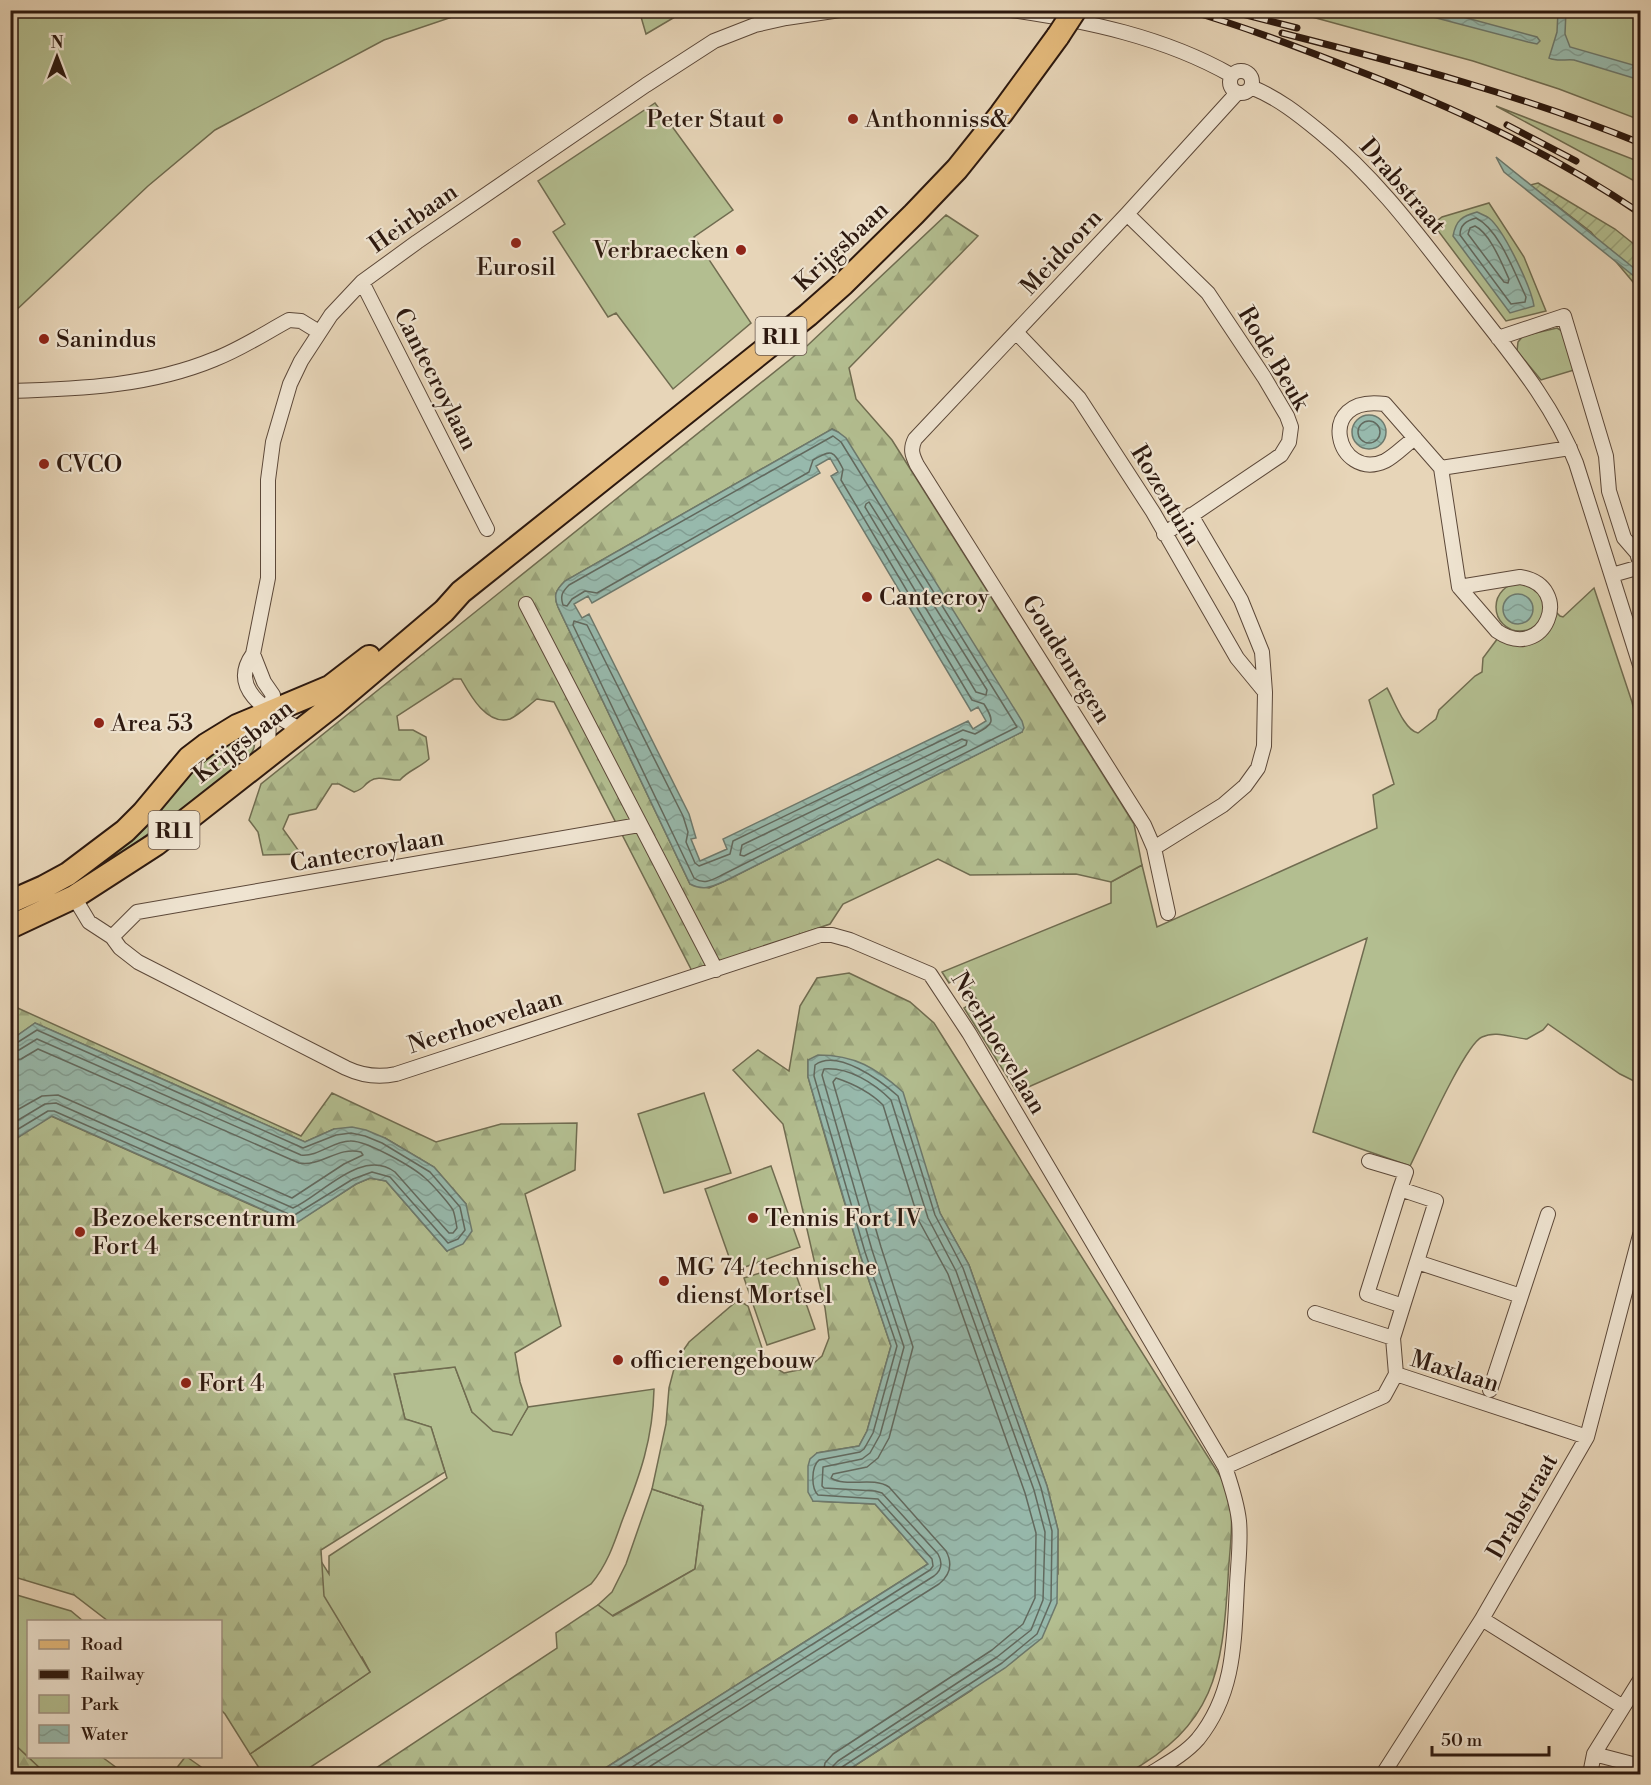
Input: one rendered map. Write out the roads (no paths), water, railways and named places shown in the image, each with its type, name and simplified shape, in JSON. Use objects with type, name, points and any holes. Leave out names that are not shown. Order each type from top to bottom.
[{"type":"main road","name":"Krijgsbaan","points":[[10,902],[44,887],[125,831],[189,758],[237,726],[330,687],[436,607],[461,592],[808,315],[843,284],[957,169],[1001,114],[1075,10]]},
{"type":"main road","name":"Krijgsbaan","points":[[10,927],[74,897],[156,844],[388,659],[444,611],[461,592]]},
{"type":"street","name":"Heirbaan","points":[[268,756],[269,712],[273,695],[264,682],[253,654],[268,578],[268,480],[273,442],[290,384],[301,361],[331,315],[362,282],[417,242],[714,41],[755,25],[840,10]]},
{"type":"street","points":[[1011,10],[1078,21],[1147,39],[1201,58],[1231,75],[1229,82],[1231,89],[1237,93],[1245,93],[1251,87]]},
{"type":"street","name":"Drabstraat","points":[[1231,75],[1237,71],[1250,74],[1251,87],[1269,94],[1300,115],[1367,174],[1395,204],[1543,399],[1570,448],[1641,665]]},
{"type":"street","name":"Meidoorn","points":[[915,439],[1127,214],[1237,93]]},
{"type":"street","name":"Rode Beuk","points":[[1127,214],[1208,293],[1264,377],[1291,427],[1289,442],[1281,455],[1164,534]]},
{"type":"street","name":"Cantecroylaan","points":[[362,282],[487,529]]},
{"type":"street","points":[[1498,338],[1564,316],[1606,456],[1609,490],[1624,538],[1637,553],[1641,565],[1612,575]]},
{"type":"street","points":[[10,391],[98,387],[163,377],[217,359],[289,320],[301,321],[319,332]]},
{"type":"street","name":"Rozentuin","points":[[1016,332],[1079,398],[1153,512],[1237,658],[1265,692]]},
{"type":"street","points":[[1415,438],[1384,462],[1366,465],[1352,459],[1342,446],[1339,429],[1342,416],[1355,406],[1368,402],[1385,404],[1415,438],[1441,468],[1460,587],[1497,631],[1505,636],[1515,639],[1534,636],[1542,631],[1547,623],[1550,601],[1539,583],[1520,577],[1460,587]]},
{"type":"street","name":"Goudenregen","points":[[915,439],[911,446],[917,465],[1144,825],[1154,848],[1168,913]]},
{"type":"street","points":[[1441,468],[1570,448]]},
{"type":"street","name":"Rozentuin","points":[[1154,848],[1223,805],[1245,786],[1258,768],[1264,746],[1265,692],[1262,652],[1250,620],[1191,515]]},
{"type":"street","points":[[526,604],[716,970]]},
{"type":"street","points":[[269,712],[301,730]]},
{"type":"street","name":"Cantecroylaan","points":[[112,937],[137,912],[639,825]]},
{"type":"street","name":"Neerhoevelaan","points":[[74,897],[89,922],[112,937],[120,948],[138,962],[346,1068],[358,1073],[382,1077],[809,938],[832,935],[850,940],[930,974],[969,1033],[1225,1467],[1235,1497],[1239,1522],[1233,1655],[1228,1682],[1219,1705],[1197,1740],[1180,1755],[1150,1774]]},
{"type":"street","points":[[1369,1161],[1406,1172],[1367,1294],[1403,1306]]},
{"type":"street","points":[[1396,1374],[1393,1338],[1436,1201],[1400,1189]]},
{"type":"street","points":[[1491,1390],[1548,1214]]},
{"type":"street","name":"Drabstraat","points":[[1383,1774],[1482,1619],[1587,1437],[1641,1235]]},
{"type":"street","points":[[1417,1262],[1521,1296]]},
{"type":"street","points":[[1315,1312],[1393,1338]]},
{"type":"street","name":"Maxlaan","points":[[1225,1467],[1384,1396],[1396,1374],[1587,1437]]},
{"type":"street","points":[[1482,1619],[1623,1707]]},
{"type":"street","points":[[1590,1774],[1594,1754],[1641,1680]]},
{"type":"street","points":[[1594,1754],[1641,1766]]},
{"type":"water","points":[[1410,11],[1441,11],[1537,37],[1540,41],[1537,44],[1528,42]]},
{"type":"water","points":[[1558,11],[1566,11],[1565,34],[1570,47],[1640,67],[1640,80],[1574,60],[1549,58],[1557,32]]},
{"type":"water","points":[[1496,157],[1640,273],[1640,281],[1504,172]]},
{"type":"water","points":[[1477,212],[1489,218],[1502,234],[1522,273],[1534,306],[1510,313],[1453,236],[1460,220]]},
{"type":"water","points":[[1369,415],[1381,420],[1386,432],[1381,444],[1369,449],[1357,444],[1352,432],[1357,420]]},
{"type":"water","points":[[832,429],[846,438],[1022,721],[1024,728],[1022,732],[725,881],[707,887],[695,886],[690,884],[558,607],[556,593],[565,581]],"holes":[[[830,458],[838,472],[831,476],[971,711],[978,707],[986,721],[973,729],[968,721],[723,839],[727,849],[700,861],[691,839],[696,838],[689,814],[589,614],[582,618],[574,604],[588,596],[592,603],[820,473],[816,466]]]},
{"type":"water","points":[[1518,594],[1524,595],[1532,603],[1532,615],[1524,623],[1518,624],[1512,623],[1504,615],[1503,609],[1504,603],[1512,595]]},
{"type":"water","points":[[35,1023],[305,1142],[334,1129],[352,1127],[385,1138],[434,1167],[466,1204],[472,1231],[463,1244],[447,1251],[386,1181],[370,1178],[356,1184],[295,1224],[52,1116],[11,1142],[11,1040]]},
{"type":"water","points":[[818,1055],[843,1057],[864,1064],[884,1076],[903,1092],[940,1213],[969,1265],[1047,1486],[1058,1530],[1057,1603],[1042,1638],[1005,1668],[842,1774],[596,1774],[928,1564],[875,1504],[813,1501],[808,1492],[810,1459],[817,1453],[859,1446],[867,1431],[891,1346],[860,1254],[808,1077],[808,1060]]},
{"type":"railway","points":[[1187,10],[1310,52],[1464,115],[1571,170],[1640,213]]},
{"type":"railway","points":[[1227,10],[1297,28]]},
{"type":"railway","points":[[1282,33],[1418,69],[1508,96],[1640,143]]},
{"type":"railway","points":[[1507,125],[1576,161]]},
{"type":"place","name":"Peter Staut","points":[[778,119]]},
{"type":"place","name":"Anthonniss&","points":[[853,119]]},
{"type":"place","name":"Eurosil","points":[[516,243]]},
{"type":"place","name":"Verbraecken","points":[[741,250]]},
{"type":"place","name":"Sanindus","points":[[44,339]]},
{"type":"place","name":"CVCO","points":[[44,464]]},
{"type":"place","name":"Cantecroy","points":[[867,597]]},
{"type":"place","name":"Area 53","points":[[99,723]]},
{"type":"place","name":"Tennis Fort IV","points":[[753,1218]]},
{"type":"place","name":"Bezoekerscentrum Fort 4","points":[[80,1232]]},
{"type":"place","name":"MG 74 / technische dienst Mortsel","points":[[664,1281]]},
{"type":"place","name":"officierengebouw","points":[[618,1360]]},
{"type":"place","name":"Fort 4","points":[[186,1383]]}]
